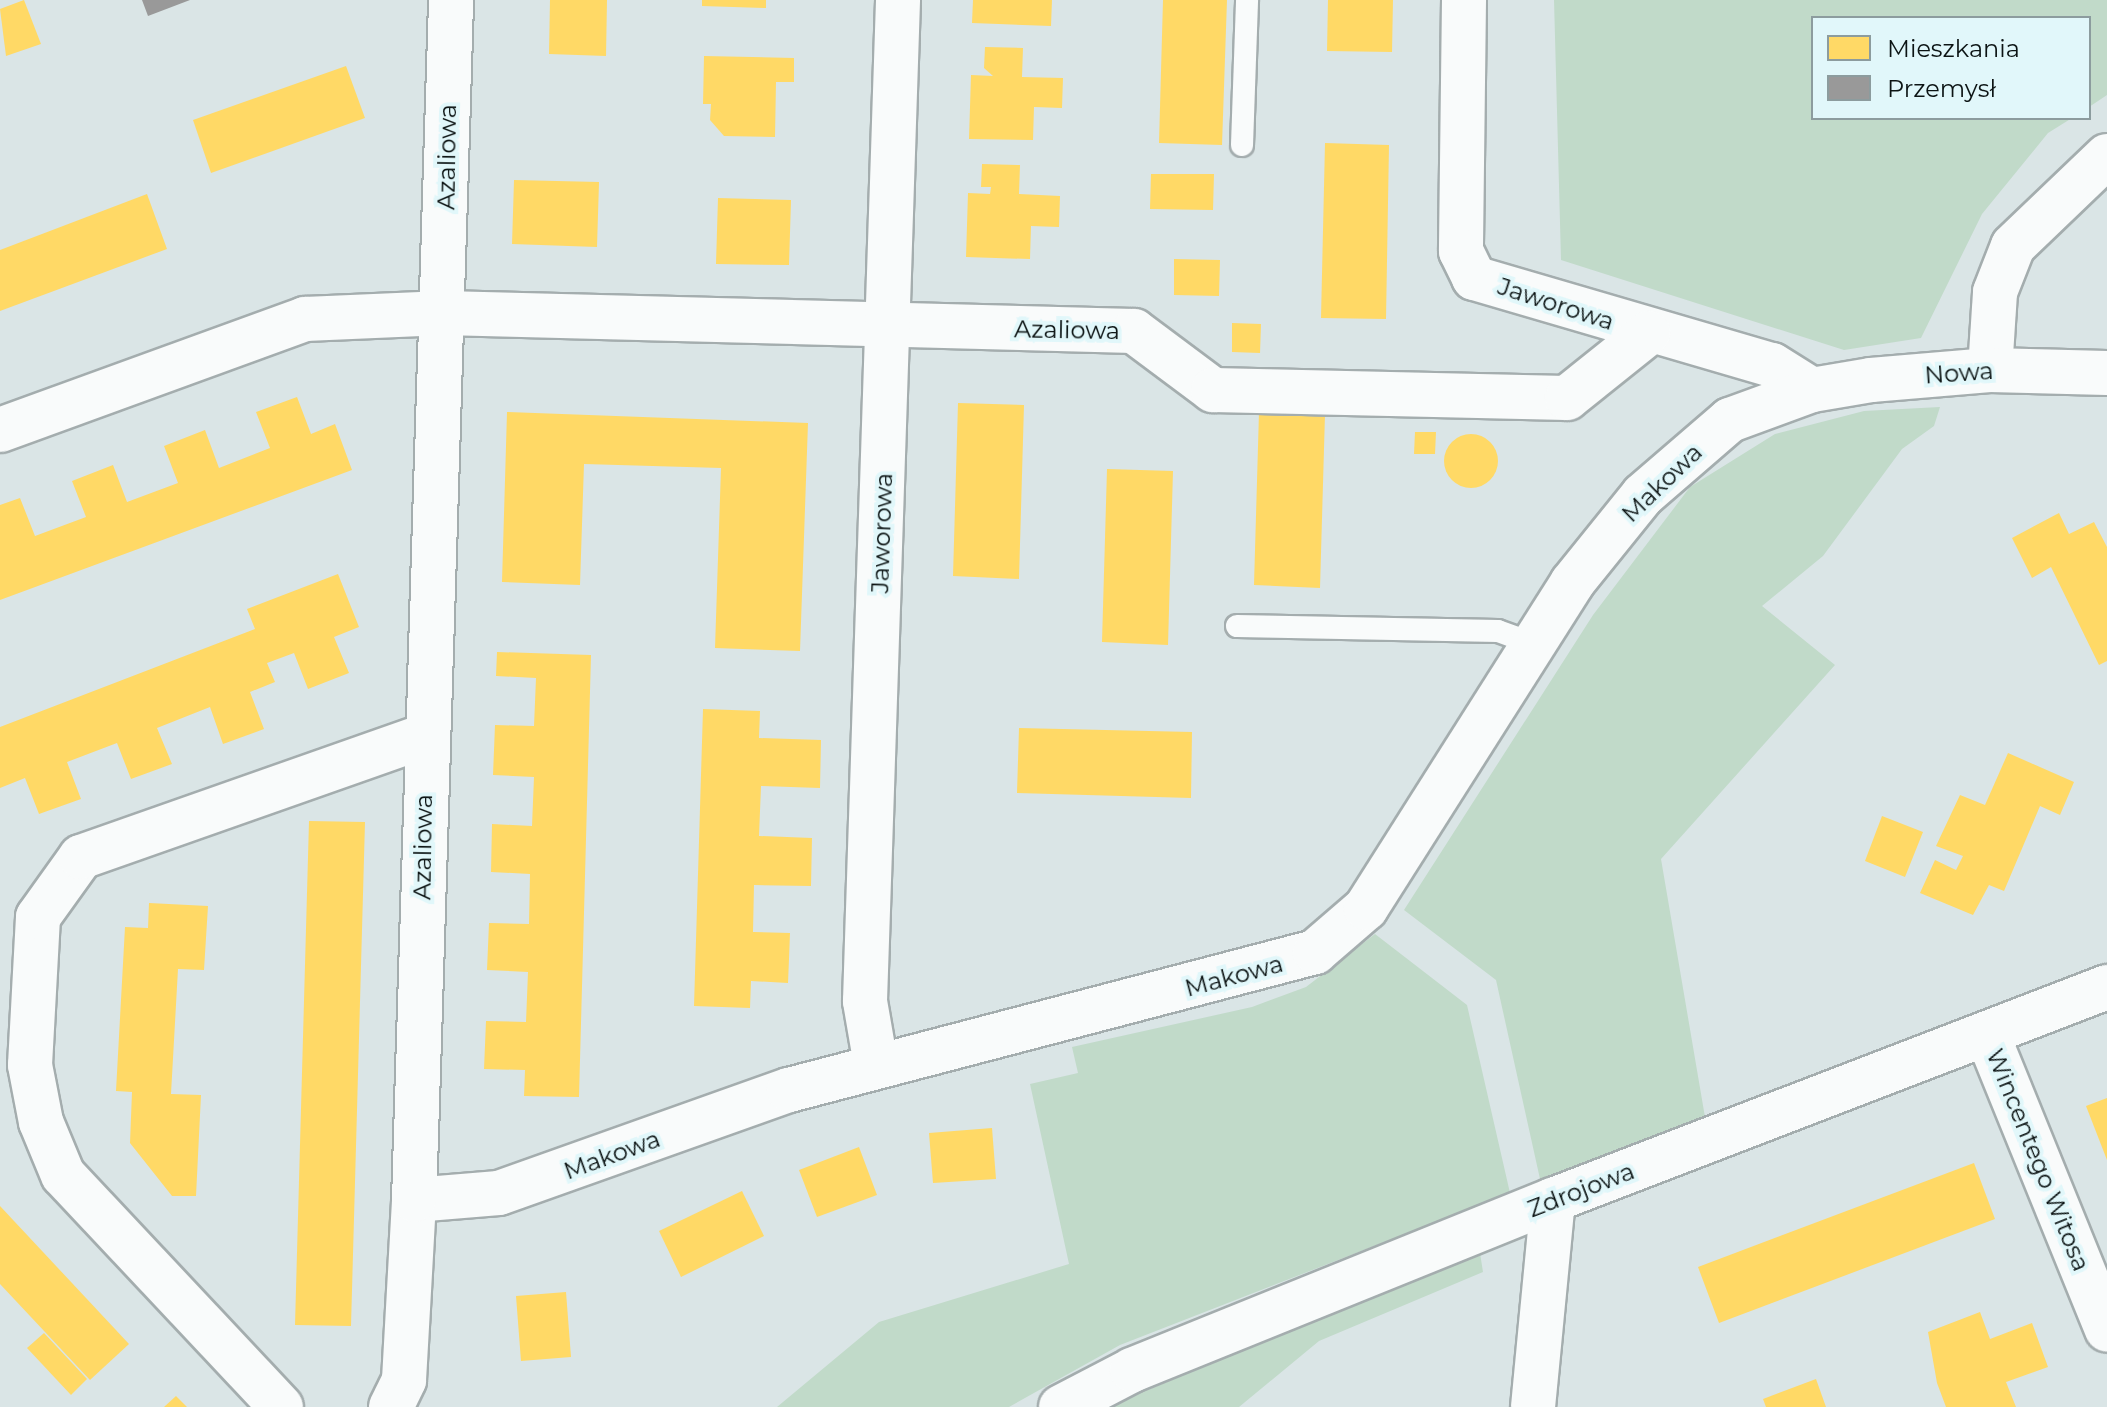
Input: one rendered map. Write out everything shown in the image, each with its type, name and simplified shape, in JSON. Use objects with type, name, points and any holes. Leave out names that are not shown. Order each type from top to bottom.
[{"type":"street","name":"Azaliowa","points":[[397,1394],[414,1200],[425,736],[444,313],[451,0]]},
{"type":"street","name":"Jaworowa","points":[[876,1065],[865,1001],[890,328],[898,0]]},
{"type":"street","name":"Jaworowa","points":[[1464,0],[1461,251],[1474,278],[1648,333],[1772,365],[1812,390]]},
{"type":"street","points":[[1990,370],[1995,292],[2013,246],[2107,156]]},
{"type":"street","name":"Azaliowa","points":[[0,430],[305,319],[444,313],[890,328],[1134,331],[1213,390],[1567,398],[1648,333]]},
{"type":"street","name":"Nowa","points":[[1812,390],[1990,370],[2107,373]]},
{"type":"street","name":"Makowa","points":[[414,1200],[499,1193],[876,1065],[1241,977],[1315,952],[1366,908],[1533,644],[1643,495],[1730,420],[1812,390]]},
{"type":"street","points":[[281,1407],[63,1175],[41,1122],[30,1065],[38,917],[81,857],[425,736]]},
{"type":"street","name":"Zdrojowa","points":[[1061,1407],[1132,1370],[1553,1200],[2107,987]]},
{"type":"street","name":"Wincentego Witosa","points":[[1987,1034],[2107,1330]]},
{"type":"street","points":[[1533,1407],[1553,1200]]},
{"type":"lane","points":[[1242,145],[1247,0]]},
{"type":"lane","points":[[1237,626],[1498,631],[1533,644]]},
{"type":"green space","points":[[1554,0],[2107,0],[2107,95],[2091,106],[2091,16],[1811,16],[1811,120],[2069,120],[2048,133],[1982,214],[1921,338],[1844,350],[1561,260]]},
{"type":"green space","points":[[1940,407],[1934,426],[1902,449],[1823,556],[1762,606],[1835,665],[1661,859],[1706,1123],[1540,1179],[1496,980],[1404,910],[1593,615],[1690,487],[1775,434],[1864,411]]},
{"type":"green space","points":[[1375,934],[1467,1005],[1510,1193],[1120,1345],[1009,1407],[777,1407],[879,1322],[1069,1264],[1030,1084],[1078,1073],[1072,1047],[1252,1007],[1306,987]]},
{"type":"green space","points":[[1480,1253],[1483,1272],[1319,1341],[1239,1407],[1106,1407]]},
{"type":"building: Mieszkania","points":[[24,0],[41,44],[6,56],[0,9]]},
{"type":"building: Mieszkania","points":[[550,0],[607,0],[606,56],[549,54]]},
{"type":"building: Mieszkania","points":[[702,0],[766,0],[766,8],[702,6]]},
{"type":"building: Mieszkania","points":[[973,0],[1052,0],[1051,26],[972,23]]},
{"type":"building: Mieszkania","points":[[1163,0],[1227,0],[1222,145],[1159,143]]},
{"type":"building: Mieszkania","points":[[1328,0],[1393,0],[1392,52],[1327,51]]},
{"type":"building: Mieszkania","points":[[985,47],[1023,48],[1022,77],[1063,78],[1062,108],[1034,107],[1033,140],[969,139],[971,75],[993,76],[984,68]]},
{"type":"building: Mieszkania","points":[[704,56],[794,58],[794,82],[776,82],[775,137],[724,136],[710,120],[711,104],[703,104]]},
{"type":"building: Mieszkania","points":[[346,66],[365,118],[211,173],[193,120]]},
{"type":"building: Mieszkania","points":[[1325,143],[1389,145],[1386,319],[1321,318]]},
{"type":"building: Mieszkania","points":[[982,164],[1020,165],[1019,194],[1060,196],[1059,227],[1031,226],[1030,259],[966,257],[968,193],[990,194],[991,187],[981,187]]},
{"type":"building: Mieszkania","points":[[1151,174],[1214,174],[1213,210],[1150,209]]},
{"type":"building: Mieszkania","points":[[514,180],[599,182],[597,247],[512,244]]},
{"type":"building: Mieszkania","points":[[147,194],[167,249],[0,311],[0,250]]},
{"type":"building: Mieszkania","points":[[718,198],[791,200],[789,265],[716,264]]},
{"type":"building: Mieszkania","points":[[1174,259],[1220,260],[1219,296],[1174,295]]},
{"type":"building: Mieszkania","points":[[1232,323],[1261,324],[1260,353],[1232,352]]},
{"type":"building: Mieszkania","points":[[297,397],[311,434],[335,424],[352,470],[0,600],[0,505],[20,498],[35,536],[86,517],[72,481],[113,465],[127,502],[178,483],[164,446],[205,430],[219,468],[270,448],[256,412]]},
{"type":"building: Mieszkania","points":[[958,403],[1024,405],[1019,579],[953,576]]},
{"type":"building: Mieszkania","points":[[507,412],[808,423],[800,651],[715,648],[721,468],[584,464],[580,585],[502,582]]},
{"type":"building: Mieszkania","points":[[1259,412],[1325,414],[1320,588],[1254,585]]},
{"type":"building: Mieszkania","points":[[1415,432],[1436,432],[1435,454],[1414,454]]},
{"type":"building: Mieszkania","points":[[1471,434],[1490,442],[1498,461],[1490,480],[1471,488],[1452,480],[1444,461],[1452,442]]},
{"type":"building: Mieszkania","points":[[1107,469],[1173,471],[1168,645],[1102,642]]},
{"type":"building: Mieszkania","points":[[2059,513],[2069,534],[2094,522],[2107,547],[2107,661],[2099,665],[2051,567],[2032,578],[2012,538]]},
{"type":"building: Mieszkania","points":[[338,574],[359,627],[334,637],[349,673],[308,689],[294,653],[267,663],[275,682],[250,692],[264,729],[223,744],[210,707],[157,728],[172,764],[131,779],[117,743],[67,762],[81,799],[39,814],[25,778],[0,788],[0,727],[255,629],[247,609]]},
{"type":"building: Mieszkania","points":[[497,652],[591,655],[579,1097],[524,1096],[525,1070],[484,1069],[486,1021],[526,1022],[528,972],[487,970],[489,923],[529,924],[530,874],[491,872],[492,824],[532,826],[534,777],[493,775],[495,725],[534,726],[536,678],[496,676]]},
{"type":"building: Mieszkania","points":[[703,709],[760,711],[759,738],[821,740],[820,788],[761,786],[759,836],[812,838],[811,886],[754,885],[753,932],[790,933],[788,983],[751,981],[750,1008],[694,1006]]},
{"type":"building: Mieszkania","points":[[1019,728],[1192,732],[1191,798],[1017,793]]},
{"type":"building: Mieszkania","points":[[2008,753],[2074,782],[2060,815],[2040,806],[2004,891],[1989,885],[1973,915],[1920,893],[1935,860],[1956,870],[1963,856],[1936,846],[1960,795],[1985,805]]},
{"type":"building: Mieszkania","points":[[1882,816],[1923,832],[1905,877],[1865,861]]},
{"type":"building: Mieszkania","points":[[309,821],[365,822],[351,1326],[295,1325]]},
{"type":"building: Mieszkania","points":[[149,903],[208,906],[204,970],[178,969],[171,1094],[201,1095],[196,1196],[172,1196],[130,1143],[132,1092],[116,1091],[125,927],[148,928]]},
{"type":"building: Mieszkania","points":[[2107,1098],[2107,1160],[2086,1106]]},
{"type":"building: Mieszkania","points":[[992,1128],[996,1179],[933,1183],[929,1133]]},
{"type":"building: Mieszkania","points":[[859,1147],[877,1195],[817,1217],[799,1170]]},
{"type":"building: Mieszkania","points":[[1974,1163],[1995,1219],[1719,1323],[1698,1267]]},
{"type":"building: Mieszkania","points":[[742,1191],[764,1236],[681,1277],[659,1231]]},
{"type":"building: Mieszkania","points":[[0,1206],[129,1344],[90,1380],[0,1284]]},
{"type":"building: Mieszkania","points":[[566,1292],[571,1357],[521,1361],[516,1296]]},
{"type":"building: Mieszkania","points":[[1980,1312],[1990,1339],[2032,1323],[2048,1367],[2006,1382],[2016,1407],[1946,1407],[1937,1383],[1928,1332]]},
{"type":"building: Mieszkania","points":[[44,1333],[87,1379],[71,1395],[27,1348]]},
{"type":"building: Mieszkania","points":[[1816,1379],[1826,1407],[1766,1407],[1763,1399]]},
{"type":"building: Mieszkania","points":[[176,1396],[187,1407],[164,1407]]},
{"type":"building: Przemysł","points":[[142,0],[190,0],[148,16]]}]
